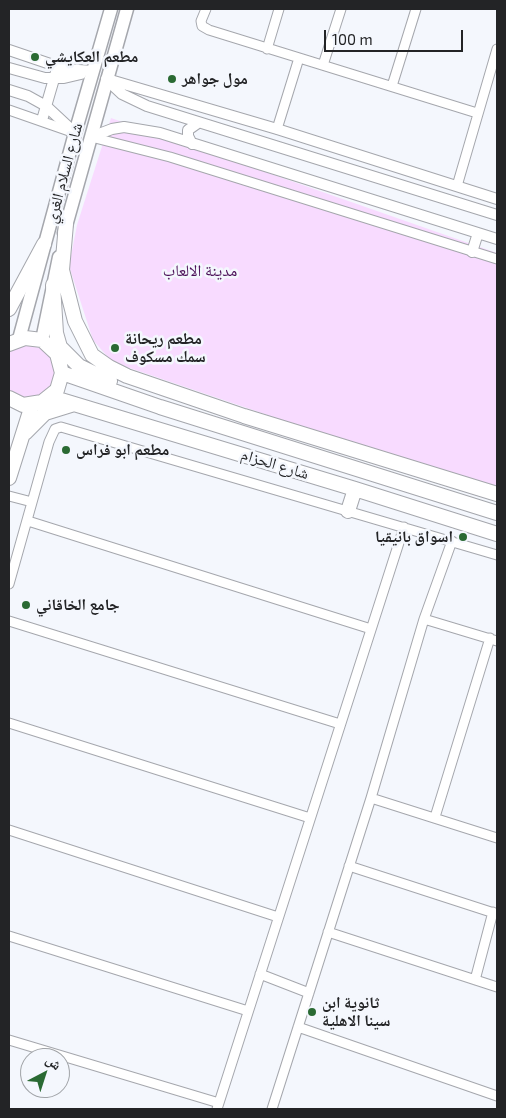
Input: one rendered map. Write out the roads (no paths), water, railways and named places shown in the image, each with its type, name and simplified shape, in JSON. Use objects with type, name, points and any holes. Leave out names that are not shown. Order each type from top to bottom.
[{"type":"main road","name":"شارع السلام الغري","points":[[14,342],[111,9]]},
{"type":"main road","name":"شارع السلام الغري","points":[[42,340],[66,224],[127,9]]},
{"type":"main road","points":[[66,224],[62,270],[75,321],[92,355],[127,376],[244,416],[497,494]]},
{"type":"main road","points":[[9,310],[44,244]]},
{"type":"main road","points":[[53,285],[56,333],[60,347],[70,358],[85,369],[160,406]]},
{"type":"main road","points":[[9,398],[23,405],[32,405],[51,397],[57,390],[62,373],[57,354],[42,340],[31,338],[14,342]]},
{"type":"main road","name":"شارع الحزام","points":[[62,373],[497,513]]},
{"type":"main road","name":"شارع الحزام","points":[[51,397],[355,488],[497,534]]},
{"type":"main road","points":[[22,437],[45,413],[74,404]]},
{"type":"main road","points":[[9,478],[32,405]]},
{"type":"main road","points":[[323,439],[334,461]]},
{"type":"main road","points":[[348,511],[355,488]]},
{"type":"street","points":[[206,9],[201,21],[204,28],[477,113]]},
{"type":"street","points":[[267,49],[279,9]]},
{"type":"street","points":[[323,65],[341,9]]},
{"type":"street","points":[[392,86],[416,9]]},
{"type":"street","points":[[457,186],[497,49]]},
{"type":"street","points":[[9,50],[58,66],[92,71]]},
{"type":"street","points":[[277,129],[300,58]]},
{"type":"street","points":[[42,120],[58,66]]},
{"type":"street","points":[[9,68],[36,76],[54,78],[92,71]]},
{"type":"street","points":[[106,79],[122,94],[147,106],[497,215]]},
{"type":"street","points":[[106,79],[277,129],[493,198],[485,211]]},
{"type":"street","points":[[9,90],[28,96],[46,106],[75,132]]},
{"type":"street","points":[[9,110],[75,132]]},
{"type":"street","points":[[192,144],[188,136],[188,130],[198,122]]},
{"type":"street","points":[[91,137],[112,128],[124,127],[160,133],[497,239]]},
{"type":"street","points":[[91,137],[170,157],[497,259]]},
{"type":"street","points":[[472,252],[478,233]]},
{"type":"street","points":[[9,584],[52,434],[55,429],[61,427],[497,555]]},
{"type":"street","points":[[9,496],[32,502]]},
{"type":"street","points":[[28,520],[371,629]]},
{"type":"street","points":[[9,1040],[218,1106],[404,527]]},
{"type":"street","points":[[272,1109],[371,798],[424,619],[452,541]]},
{"type":"street","points":[[424,619],[494,640],[435,817]]},
{"type":"street","points":[[9,621],[340,724]]},
{"type":"street","points":[[9,723],[310,818]]},
{"type":"street","points":[[371,798],[497,838]]},
{"type":"street","points":[[9,830],[278,917]]},
{"type":"street","points":[[349,866],[495,913],[475,980]]},
{"type":"street","points":[[328,932],[497,987]]},
{"type":"street","points":[[9,936],[248,1011]]},
{"type":"street","points":[[260,974],[309,993]]},
{"type":"street","points":[[298,1027],[497,1096]]},
{"type":"place","name":"مطعم العكايشي","points":[[35,57]]},
{"type":"place","name":"مول جواهر","points":[[172,79]]},
{"type":"place","name":"مطعم ريحانة سمك مسكوف","points":[[115,348]]},
{"type":"place","name":"مطعم ابو فراس","points":[[66,450]]},
{"type":"place","name":"اسواق بانيقيا","points":[[463,537]]},
{"type":"place","name":"جامع الخاقاني","points":[[26,605]]},
{"type":"place","name":"ثانوية ابن سينا الاهلية","points":[[312,1012]]},
{"type":"park label","name":"مدينة الالعاب","points":[[200,271]]}]
